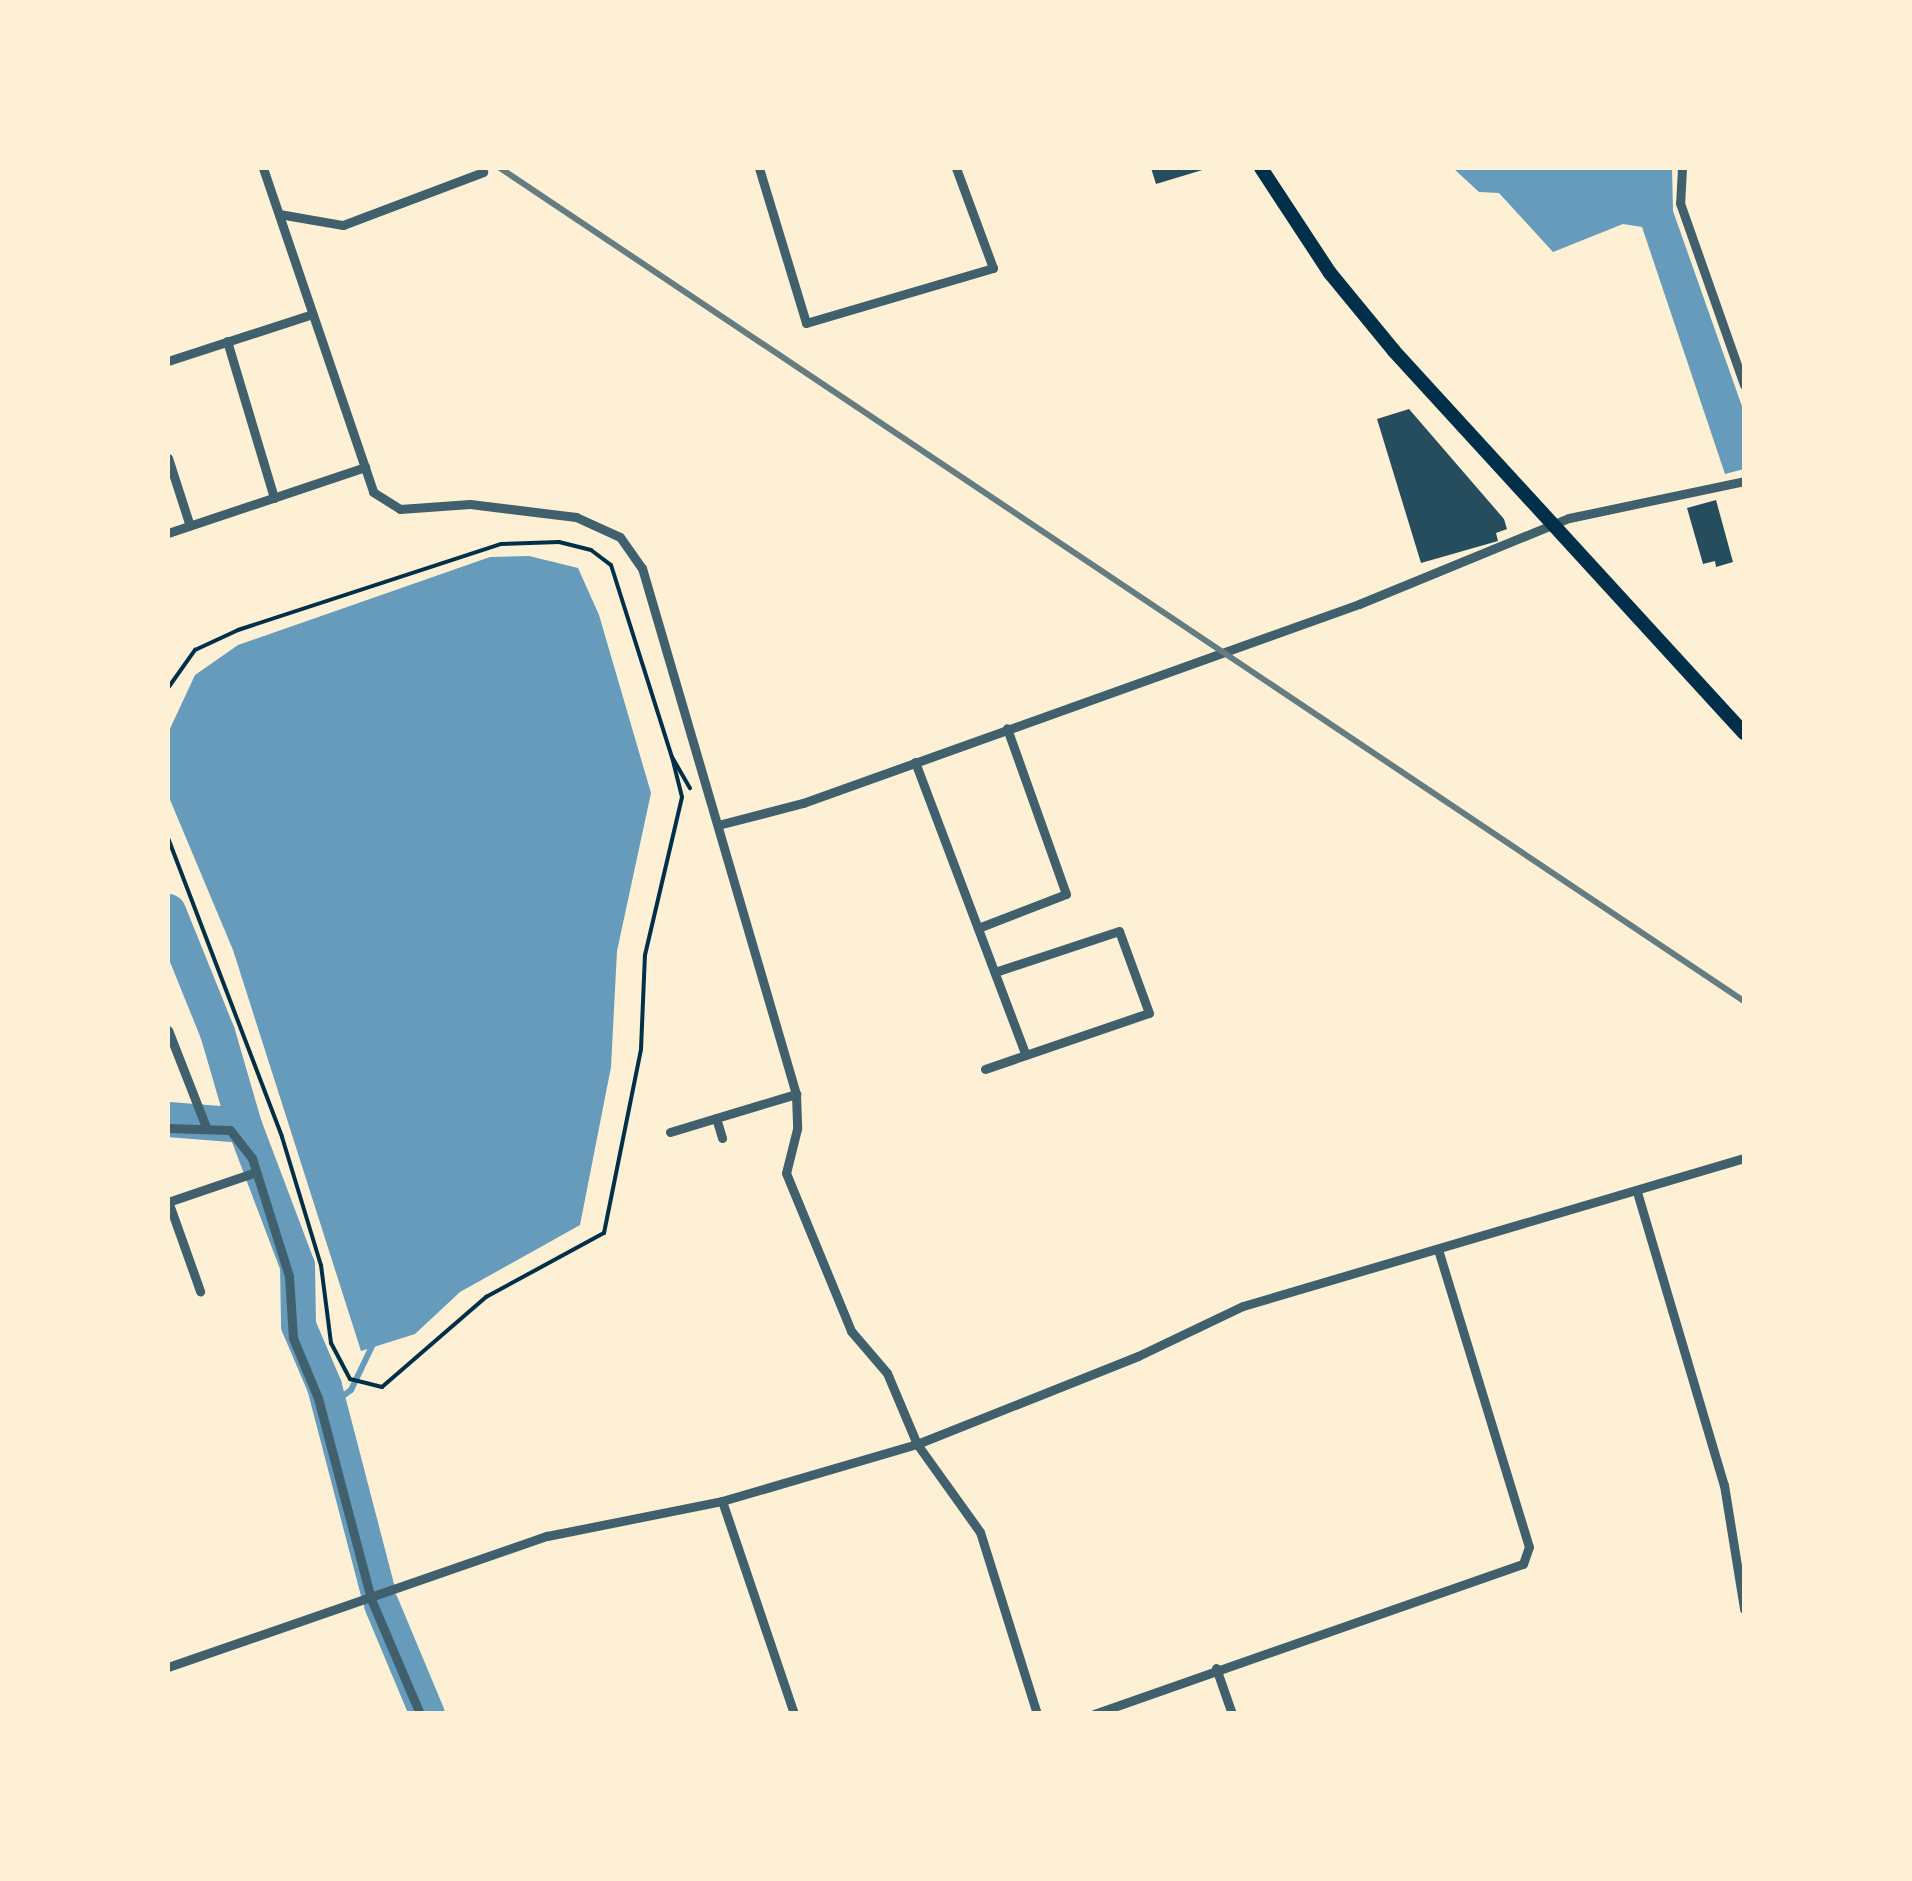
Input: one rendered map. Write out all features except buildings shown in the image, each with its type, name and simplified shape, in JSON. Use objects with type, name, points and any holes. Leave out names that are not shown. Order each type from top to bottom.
[{"type":"main road","points":[[1261,168],[1330,274],[1550,527],[1744,732]]},
{"type":"street","points":[[263,168],[373,492],[400,508],[540,509],[620,538],[642,568],[796,1094],[797,1129],[786,1172],[792,1191],[851,1331],[887,1373],[918,1444],[980,1532],[1037,1714]]},
{"type":"street","points":[[759,168],[806,323],[993,268],[956,168]]},
{"type":"street","points":[[1682,168],[1680,203],[1744,385]]},
{"type":"street","points":[[279,214],[343,224],[483,172]]},
{"type":"street","points":[[168,360],[313,314]]},
{"type":"street","points":[[227,342],[274,498]]},
{"type":"street","points":[[168,458],[190,526]]},
{"type":"street","points":[[168,534],[365,467]]},
{"type":"street","points":[[718,825],[915,762],[1359,604],[1550,527],[1744,480]]},
{"type":"street","points":[[978,928],[1066,894],[1007,728]]},
{"type":"street","points":[[915,762],[1026,1055]]},
{"type":"street","points":[[985,1069],[1149,1013],[1119,931],[995,972]]},
{"type":"street","points":[[168,1030],[205,1126]]},
{"type":"street","points":[[670,1132],[796,1094]]},
{"type":"street","points":[[716,1118],[722,1138]]},
{"type":"street","points":[[168,1128],[205,1126],[230,1130],[256,1172],[289,1276],[292,1338],[318,1398],[370,1599],[420,1714]]},
{"type":"street","points":[[168,1667],[548,1536],[722,1500],[918,1444],[1138,1356],[1243,1306],[1439,1252],[1744,1158]]},
{"type":"street","points":[[200,1291],[168,1202],[256,1172]]},
{"type":"street","points":[[1637,1192],[1724,1485],[1744,1609]]},
{"type":"street","points":[[1094,1714],[1216,1668],[1523,1564],[1529,1547],[1439,1252]]},
{"type":"street","points":[[722,1500],[794,1714]]},
{"type":"street","points":[[1216,1668],[1232,1714]]},
{"type":"path","points":[[168,688],[195,650],[238,630],[501,544],[559,542],[591,550],[611,565],[672,757],[682,797],[644,955],[641,1049],[604,1233],[478,1303],[402,1377],[382,1388],[350,1378],[324,1320],[321,1266],[282,1137],[168,838]]},
{"type":"path","points":[[672,757],[692,791]]},
{"type":"water","points":[[1453,168],[1672,168],[1673,211],[1744,412],[1744,469],[1725,474],[1642,227],[1623,224],[1553,252],[1499,193],[1479,192]]},
{"type":"water","points":[[529,556],[578,568],[599,615],[651,793],[617,951],[611,1067],[580,1225],[460,1292],[415,1334],[361,1351],[233,950],[168,795],[168,733],[195,675],[238,645],[490,557]]},
{"type":"waterway","points":[[168,911],[217,1032],[244,1125]]},
{"type":"waterway","points":[[168,1119],[244,1125],[297,1265],[298,1325],[324,1386],[377,1590]]},
{"type":"waterway","points":[[329,1406],[351,1390],[374,1342]]},
{"type":"waterway","points":[[381,1604],[427,1714]]},
{"type":"railway","points":[[500,168],[1744,1001]]}]
